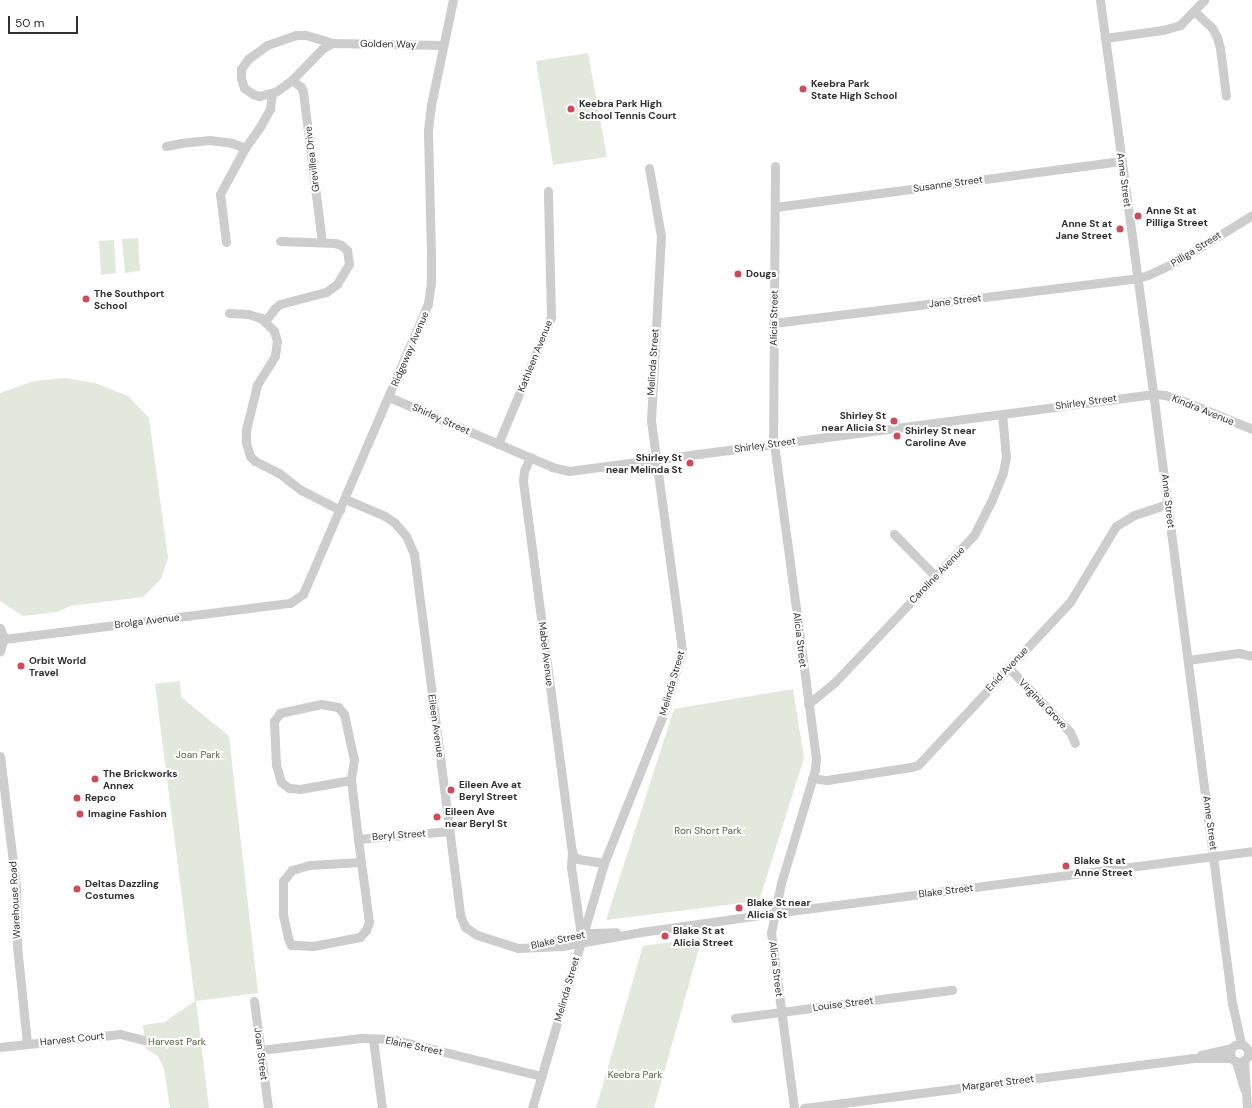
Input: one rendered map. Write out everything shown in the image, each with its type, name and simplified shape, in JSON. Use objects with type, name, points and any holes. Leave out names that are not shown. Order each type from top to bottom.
[{"type":"street","name":"Ridgeway Avenue","points":[[290,603],[303,594],[420,326],[430,294],[432,255],[428,130],[431,105],[453,0]]},
{"type":"street","name":"Anne Street","points":[[1100,0],[1154,394],[1232,1003],[1241,1052],[1247,1108]]},
{"type":"street","points":[[1105,38],[1167,29],[1180,25],[1204,0]]},
{"type":"street","points":[[1194,11],[1212,28],[1217,37],[1220,48],[1226,96]]},
{"type":"street","name":"Golden Way","points":[[272,93],[260,96],[253,94],[244,88],[241,69],[256,52],[267,45],[296,35],[306,35],[332,43],[443,45]]},
{"type":"street","points":[[226,242],[220,194],[245,148],[270,109],[272,93],[292,80],[315,56],[332,43]]},
{"type":"street","name":"Grevillea Drive","points":[[292,80],[303,92],[322,242]]},
{"type":"street","points":[[166,146],[209,140],[232,143],[245,148]]},
{"type":"street","name":"Susanne Street","points":[[776,207],[1121,161]]},
{"type":"street","name":"Alicia Street","points":[[775,166],[776,207],[772,424],[816,758],[812,778],[781,883],[771,933],[794,1108]]},
{"type":"street","name":"Melinda Street","points":[[532,1108],[604,863],[664,712],[682,650],[655,460],[651,420],[661,236],[649,168]]},
{"type":"street","name":"Kathleen Avenue","points":[[498,444],[551,317],[548,191]]},
{"type":"street","name":"Pilliga Street","points":[[1137,278],[1148,276],[1176,262],[1252,215]]},
{"type":"street","points":[[265,321],[280,304],[326,292],[342,276],[349,264],[349,254],[346,247],[335,243],[280,240]]},
{"type":"street","name":"Jane Street","points":[[773,323],[1137,278]]},
{"type":"street","points":[[229,313],[248,314],[265,321],[274,331],[277,348],[275,356],[257,385],[246,430],[246,443],[250,456],[255,461],[279,473],[301,490],[340,510]]},
{"type":"street","name":"Shirley Street","points":[[389,397],[552,467],[569,470],[1154,394]]},
{"type":"street","name":"Kindra Avenue","points":[[1154,394],[1165,395],[1186,402],[1252,429]]},
{"type":"street","name":"Caroline Avenue","points":[[808,704],[835,682],[974,535],[991,502],[1003,472],[1006,457],[1002,414]]},
{"type":"street","name":"Mabel Avenue","points":[[530,458],[524,471],[523,481],[572,851],[571,867],[581,938]]},
{"type":"street","name":"Eileen Avenue","points":[[345,499],[385,516],[394,522],[406,536],[414,554],[462,922],[470,932],[477,935],[515,947],[523,948]]},
{"type":"street","name":"Enid Avenue","points":[[812,778],[827,780],[918,765],[1070,602],[1116,526],[1134,514],[1168,504]]},
{"type":"street","points":[[894,534],[936,576]]},
{"type":"street","name":"Brolga Avenue","points":[[4,639],[290,603]]},
{"type":"street","points":[[0,628],[4,639],[0,651]]},
{"type":"street","points":[[1188,660],[1239,653],[1252,656]]},
{"type":"street","name":"Virginia Grove","points":[[1008,667],[1070,732],[1075,743]]},
{"type":"street","name":"Beryl Street","points":[[351,780],[300,789],[289,788],[282,782],[276,765],[274,722],[280,713],[321,704],[338,707],[344,714],[354,760],[351,780],[358,838],[450,832]]},
{"type":"street","name":"Warehouse Road","points":[[0,756],[16,886],[18,953],[27,1043]]},
{"type":"street","points":[[358,838],[369,922],[366,930],[360,937],[313,946],[291,945],[284,915],[283,881],[292,870],[310,865],[360,862]]},
{"type":"street","points":[[572,851],[573,855],[578,859],[604,863]]},
{"type":"street","name":"Blake Street","points":[[523,948],[554,947],[581,938],[641,932],[774,913],[1252,851]]},
{"type":"street","name":"Louise Street","points":[[734,1018],[952,990]]},
{"type":"street","name":"Joan Street","points":[[254,1001],[268,1108]]},
{"type":"street","name":"Harvest Court","points":[[0,1047],[120,1034],[144,1040]]},
{"type":"street","name":"Elaine Street","points":[[260,1050],[361,1038],[392,1039],[542,1076]]},
{"type":"street","points":[[373,1039],[382,1108]]},
{"type":"street","name":"Margaret Street","points":[[804,1108],[1241,1052]]},
{"type":"green space","name":"Keebra Park High School Tennis Court","points":[[588,53],[607,157],[553,165],[536,61]]},
{"type":"green space","points":[[138,238],[140,271],[125,273],[122,239]]},
{"type":"green space","points":[[114,240],[116,273],[101,275],[99,241]]},
{"type":"green space","points":[[65,378],[95,383],[128,396],[149,418],[168,558],[161,579],[143,597],[70,606],[57,612],[23,616],[0,601],[0,393],[34,381]]},
{"type":"green space","name":"Joan Park","points":[[180,681],[181,697],[229,736],[258,993],[196,1001],[209,1108],[170,1108],[164,1069],[158,1056],[146,1049],[143,1025],[165,1022],[195,1001],[155,684]]},
{"type":"green space","name":"Ron Short Park","points":[[793,689],[804,758],[759,901],[606,920],[674,709]]},
{"type":"green space","name":"Keebra Park","points":[[702,938],[654,1108],[596,1108],[643,946]]},
{"type":"place","name":"Keebra Park State High School","points":[[803,89]]},
{"type":"place","name":"Keebra Park High School Tennis Court","points":[[571,109]]},
{"type":"place","name":"Anne St at Pilliga Street","points":[[1138,216]]},
{"type":"place","name":"Anne St at Jane Street","points":[[1120,229]]},
{"type":"place","name":"Dougs","points":[[738,274]]},
{"type":"place","name":"The Southport School","points":[[86,299]]},
{"type":"place","name":"Shirley St near Alicia St","points":[[894,421]]},
{"type":"place","name":"Shirley St near Caroline Ave","points":[[897,436]]},
{"type":"place","name":"Shirley St near Melinda St","points":[[690,463]]},
{"type":"place","name":"Orbit World Travel","points":[[21,666]]},
{"type":"place","name":"The Brickworks Annex","points":[[95,779]]},
{"type":"place","name":"Eileen Ave at Beryl Street","points":[[451,790]]},
{"type":"place","name":"Repco","points":[[77,798]]},
{"type":"place","name":"Imagine Fashion","points":[[80,814]]},
{"type":"place","name":"Eileen Ave near Beryl St","points":[[437,817]]},
{"type":"place","name":"Blake St at Anne Street","points":[[1066,866]]},
{"type":"place","name":"Deltas Dazzling Costumes","points":[[77,889]]},
{"type":"place","name":"Blake St near Alicia St","points":[[739,908]]},
{"type":"place","name":"Blake St at Alicia Street","points":[[665,936]]},
{"type":"park label","name":"Harvest Park","points":[[177,1042]]}]
